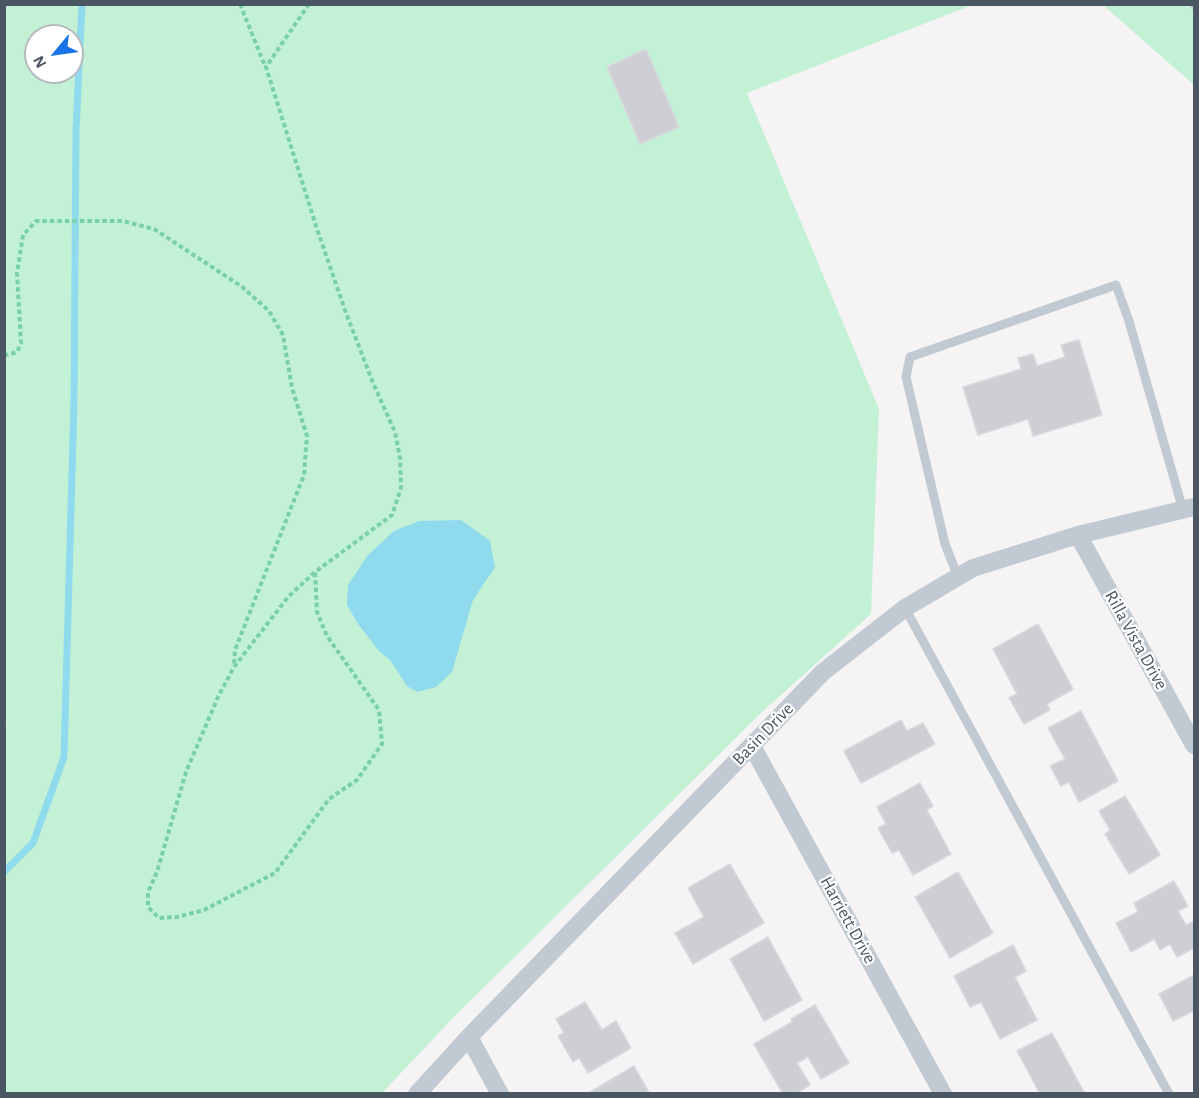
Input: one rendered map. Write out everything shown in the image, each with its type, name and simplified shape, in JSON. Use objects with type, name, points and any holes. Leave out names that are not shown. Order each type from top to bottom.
[{"type":"street","name":"Basin Drive","points":[[417,1094],[469,1036],[823,672],[905,609],[972,568],[1078,535],[1189,509]]},
{"type":"street","name":"Rilla Vista Drive","points":[[1078,535],[1194,745]]},
{"type":"street","name":"Harriett Drive","points":[[752,746],[943,1094]]},
{"type":"street","points":[[469,1036],[500,1094]]},
{"type":"lane","points":[[958,577],[945,544],[906,377],[910,357],[1116,285],[1189,509]]},
{"type":"lane","points":[[905,609],[1169,1094]]},
{"type":"path","points":[[240,4],[266,67],[343,303],[373,383],[395,432],[400,458],[400,488],[392,515],[315,572],[288,597],[234,667],[218,697],[186,772],[157,872],[148,892],[148,907],[159,918],[177,917],[204,910],[274,873],[329,799],[357,780],[382,744],[380,710],[327,636],[317,612],[315,572]]},
{"type":"path","points":[[266,67],[309,4]]},
{"type":"path","points":[[4,354],[17,352],[21,343],[17,273],[23,235],[36,221],[123,221],[154,229],[241,286],[269,310],[283,335],[292,388],[307,436],[304,475],[235,650],[234,667]]},
{"type":"green space","points":[[5,5],[972,5],[747,93],[879,409],[871,614],[761,713],[452,1019],[382,1093],[5,1094],[4,744],[7,721],[4,714]]},
{"type":"green space","points":[[1103,5],[1194,5],[1194,85]]},
{"type":"water","points":[[461,520],[490,541],[495,567],[473,600],[452,672],[436,687],[417,692],[407,686],[390,660],[379,651],[358,624],[347,605],[348,585],[368,555],[394,531],[419,521]]},
{"type":"building","points":[[646,49],[679,127],[640,144],[607,67]]},
{"type":"building","points":[[1079,340],[1102,415],[1033,436],[1028,419],[978,435],[963,387],[1021,369],[1018,358],[1033,354],[1037,366],[1065,357],[1061,345]]},
{"type":"building","points":[[1038,624],[1073,689],[1047,704],[1050,710],[1024,724],[1009,698],[1017,694],[993,649]]},
{"type":"building","points":[[1081,711],[1118,781],[1079,802],[1069,782],[1061,786],[1050,766],[1065,759],[1048,728]]},
{"type":"building","points":[[901,720],[907,731],[923,723],[935,744],[861,783],[844,751]]},
{"type":"building","points":[[920,783],[933,806],[927,810],[951,854],[913,875],[899,850],[892,853],[878,828],[886,824],[877,807]]},
{"type":"building","points":[[1125,796],[1160,855],[1129,874],[1105,834],[1110,830],[1099,811]]},
{"type":"building","points":[[730,864],[764,923],[693,964],[675,933],[704,917],[688,888]]},
{"type":"building","points":[[958,872],[993,933],[950,958],[915,897]]},
{"type":"building","points":[[1174,881],[1188,906],[1178,911],[1186,925],[1194,921],[1194,948],[1177,957],[1170,944],[1160,950],[1154,939],[1131,952],[1116,923],[1138,912],[1134,903]]},
{"type":"building","points":[[768,937],[802,1000],[764,1021],[730,959]]},
{"type":"building","points":[[1013,945],[1026,971],[1015,977],[1037,1020],[1000,1039],[981,1002],[970,1007],[954,976]]},
{"type":"building","points":[[1194,975],[1194,1013],[1193,1011],[1173,1021],[1159,994]]},
{"type":"building","points":[[585,1002],[602,1030],[616,1021],[631,1048],[588,1073],[579,1058],[573,1062],[558,1036],[564,1033],[556,1019]]},
{"type":"building","points":[[815,1005],[849,1063],[821,1079],[808,1057],[797,1063],[810,1085],[795,1094],[783,1094],[754,1044],[792,1022],[791,1019]]},
{"type":"building","points":[[1052,1033],[1085,1094],[1040,1094],[1017,1051]]},
{"type":"building","points":[[634,1066],[650,1094],[591,1094],[590,1092]]},
{"type":"waterway","points":[[4,872],[33,843],[64,757],[74,403],[76,130],[82,4]]}]
